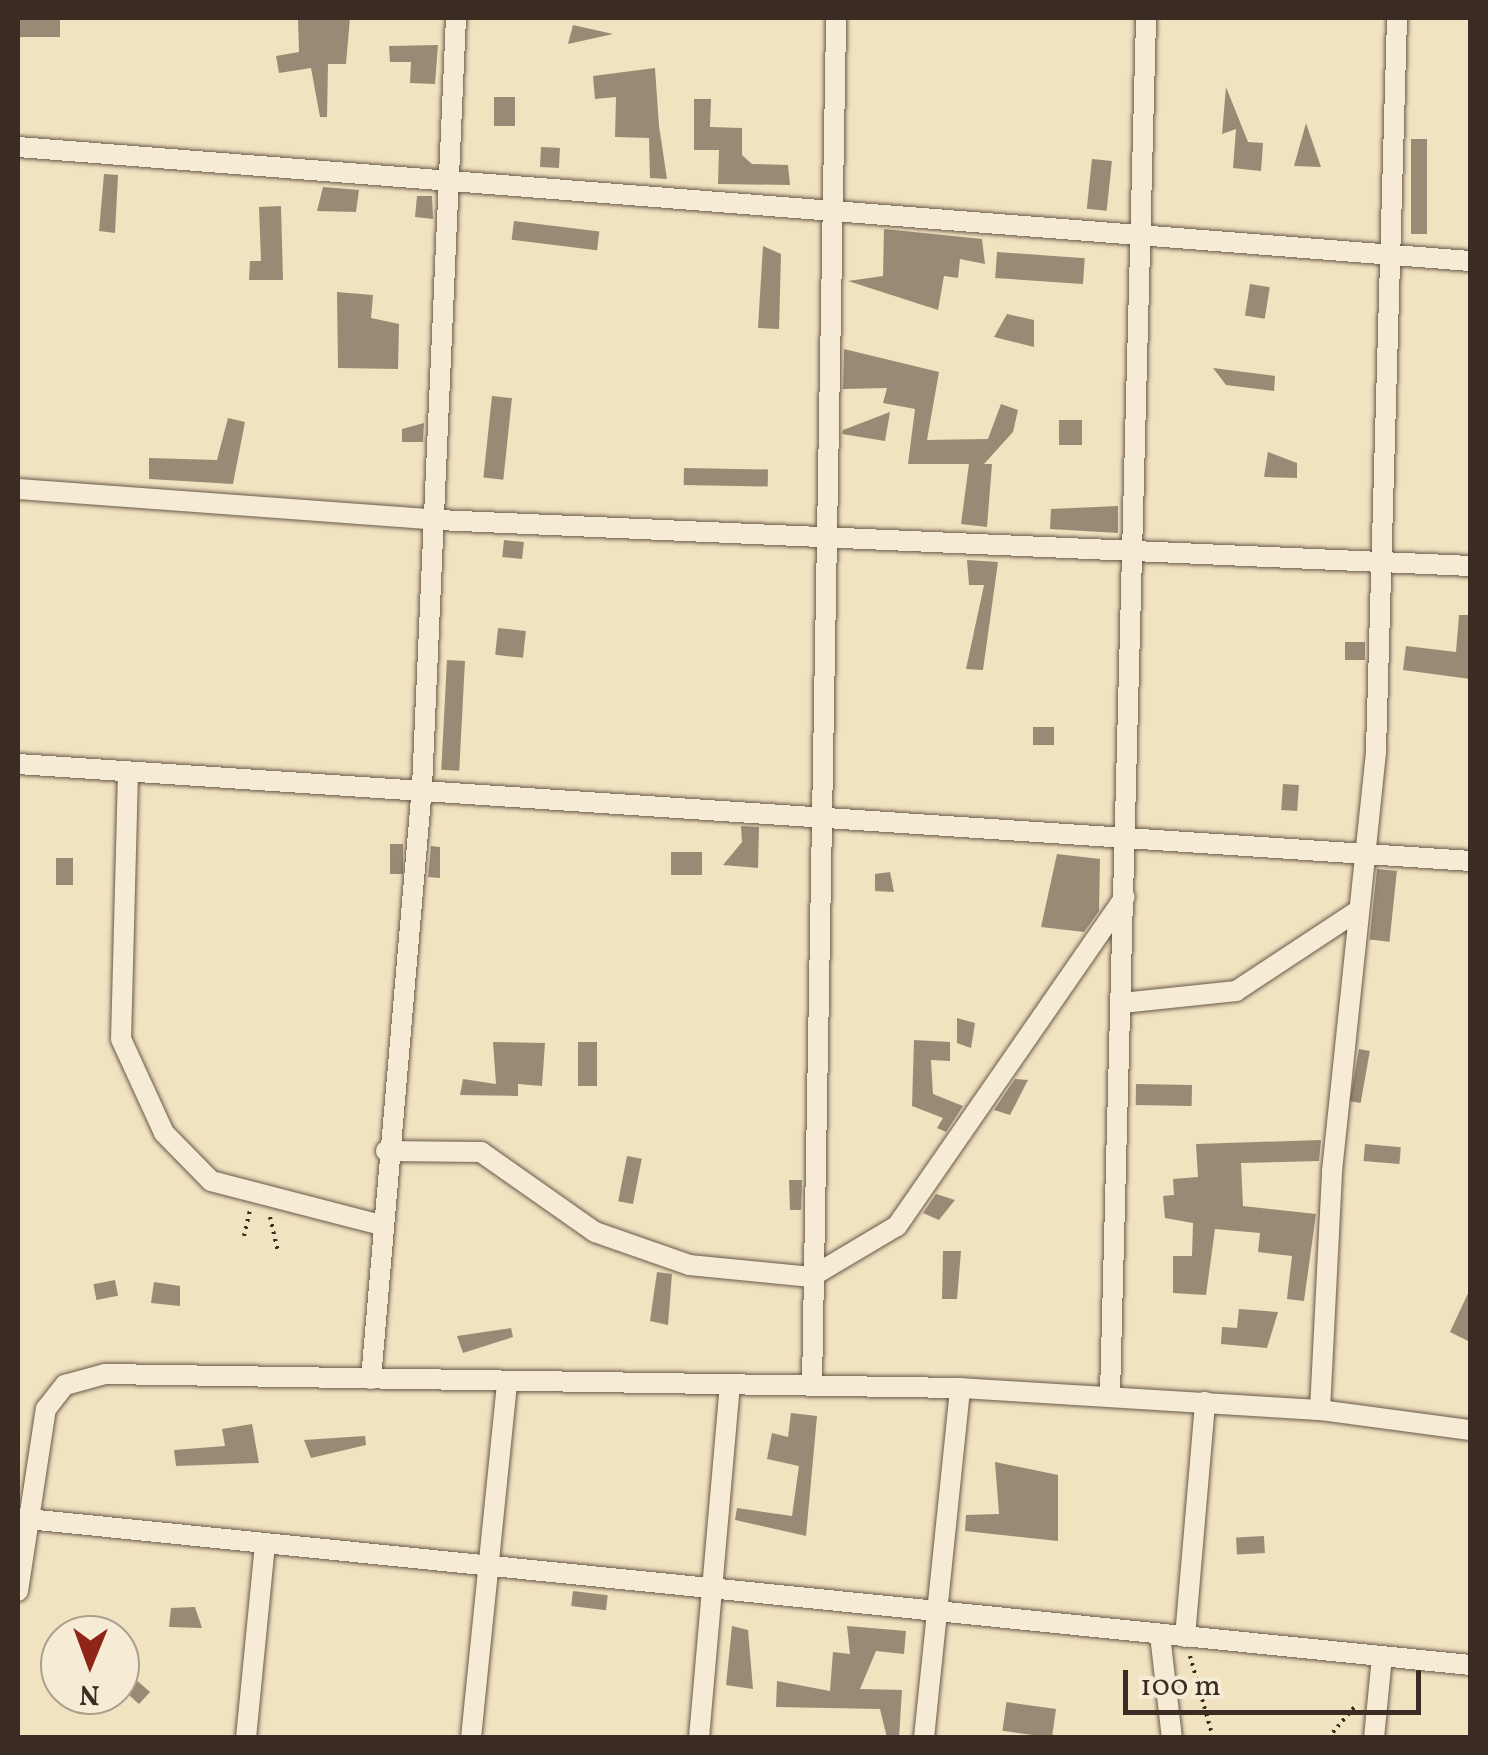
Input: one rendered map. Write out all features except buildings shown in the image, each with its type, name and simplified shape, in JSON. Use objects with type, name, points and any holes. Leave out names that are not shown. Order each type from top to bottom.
[{"type":"street","points":[[371,1378],[386,1151],[422,787],[454,179],[456,18]]},
{"type":"street","points":[[812,1386],[836,18]]},
{"type":"street","points":[[1110,1394],[1146,18]]},
{"type":"street","points":[[1320,1410],[1356,912],[1376,751],[1397,18]]},
{"type":"street","points":[[18,147],[1470,261]]},
{"type":"street","points":[[18,489],[438,520],[1133,554],[1381,558],[1470,566]]},
{"type":"street","points":[[18,764],[422,787],[1127,841],[1470,861]]},
{"type":"street","points":[[128,773],[122,1039],[181,1159],[260,1196],[382,1225]]},
{"type":"street","points":[[386,1151],[481,1152],[594,1232],[689,1265],[811,1278],[897,1226],[1125,898]]},
{"type":"street","points":[[1122,1003],[1236,991],[1356,912]]},
{"type":"street","points":[[18,1591],[22,1519],[46,1408],[82,1377],[960,1388],[1110,1394],[1320,1410],[1470,1430]]},
{"type":"street","points":[[471,1738],[507,1381]]},
{"type":"street","points":[[699,1738],[730,1385]]},
{"type":"street","points":[[924,1738],[960,1388]]},
{"type":"street","points":[[1185,1637],[1205,1402]]},
{"type":"street","points":[[22,1519],[936,1609],[1185,1637],[1381,1667],[1470,1664]]},
{"type":"street","points":[[246,1738],[265,1544]]},
{"type":"street","points":[[1160,1635],[1172,1738]]},
{"type":"street","points":[[1374,1738],[1381,1667]]},
{"type":"path","points":[[244,1236],[260,1196]]},
{"type":"path","points":[[260,1196],[278,1254]]},
{"type":"path","points":[[1185,1637],[1214,1738]]},
{"type":"path","points":[[1328,1738],[1381,1667]]}]
